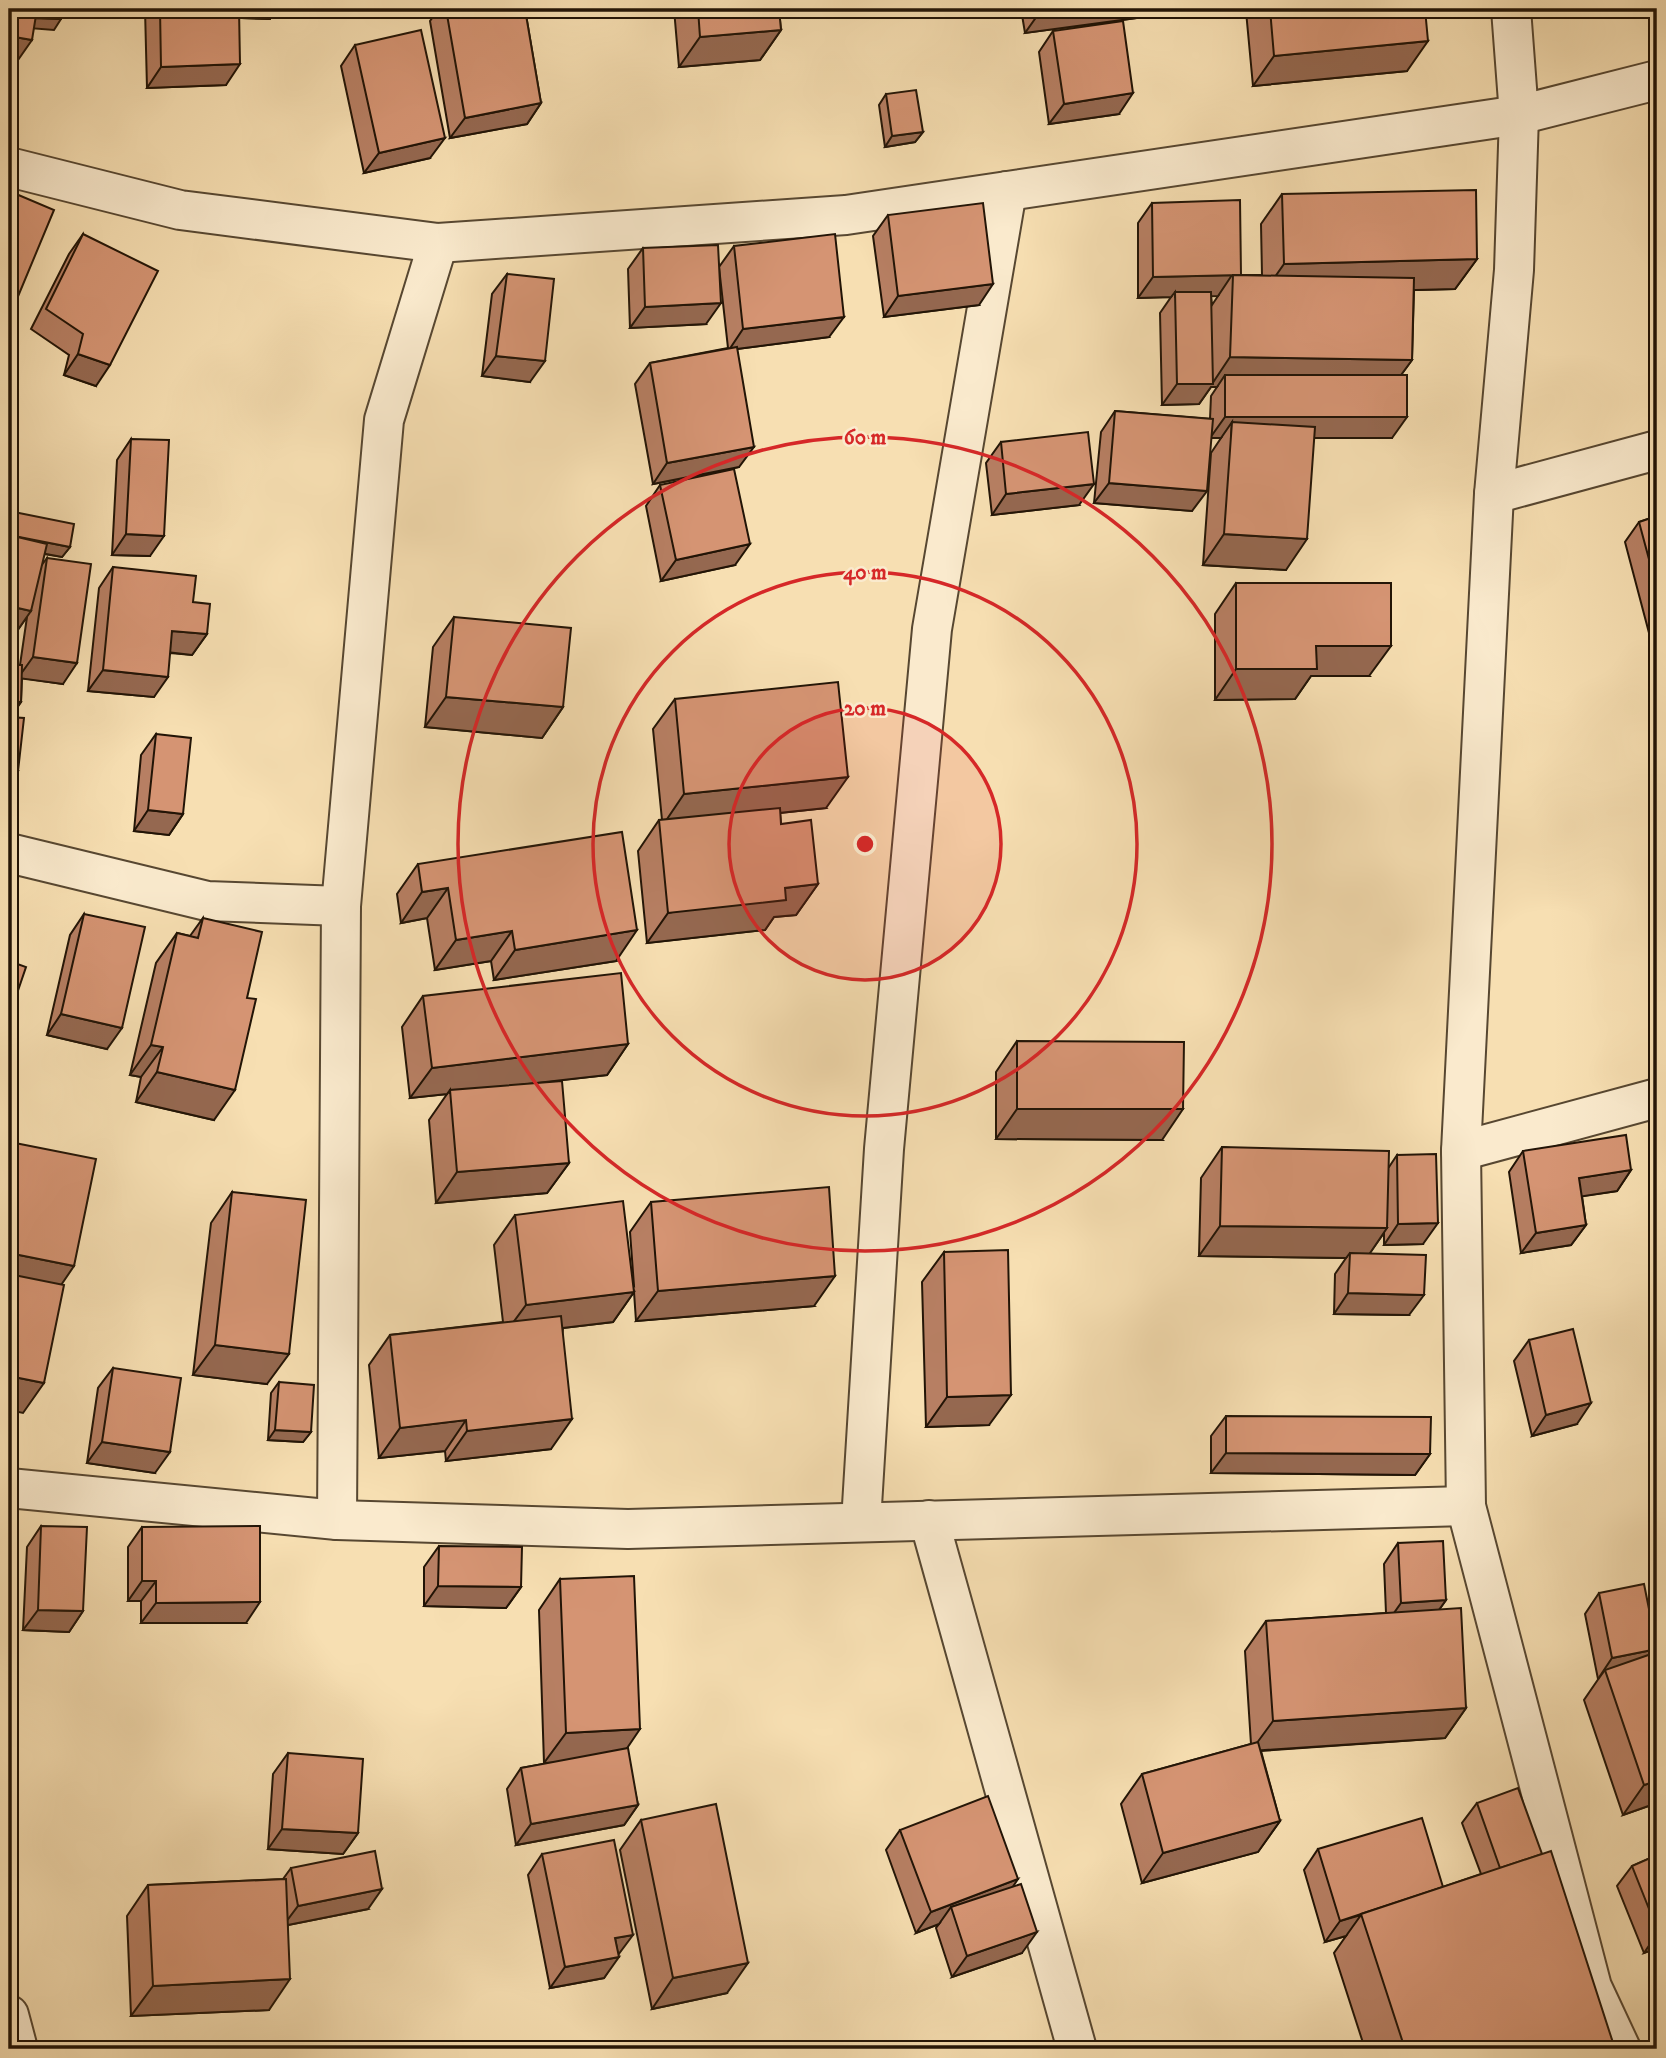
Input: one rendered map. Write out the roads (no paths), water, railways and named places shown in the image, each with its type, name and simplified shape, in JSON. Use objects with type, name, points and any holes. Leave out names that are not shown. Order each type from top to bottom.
[{"type":"street","points":[[1511,9],[1519,115],[1514,270],[1494,494],[1461,1151],[1466,1506],[1592,1987],[1621,2049]]},
{"type":"street","points":[[9,167],[180,210],[438,243],[846,215],[1519,115],[1657,80]]},
{"type":"street","points":[[861,1522],[884,1149],[932,629],[1007,191]]},
{"type":"street","points":[[337,1520],[341,906],[384,420],[438,243]]},
{"type":"street","points":[[1494,494],[1657,450]]},
{"type":"street","points":[[9,853],[207,901],[341,906]]},
{"type":"street","points":[[1461,1151],[1657,1098]]},
{"type":"street","points":[[9,1488],[337,1520],[628,1529],[1466,1506]]},
{"type":"street","points":[[929,1520],[1077,2049]]},
{"type":"street","points":[[9,2015],[18,2049]]},
{"type":"street","points":[[9,2042],[10,2049]]}]
